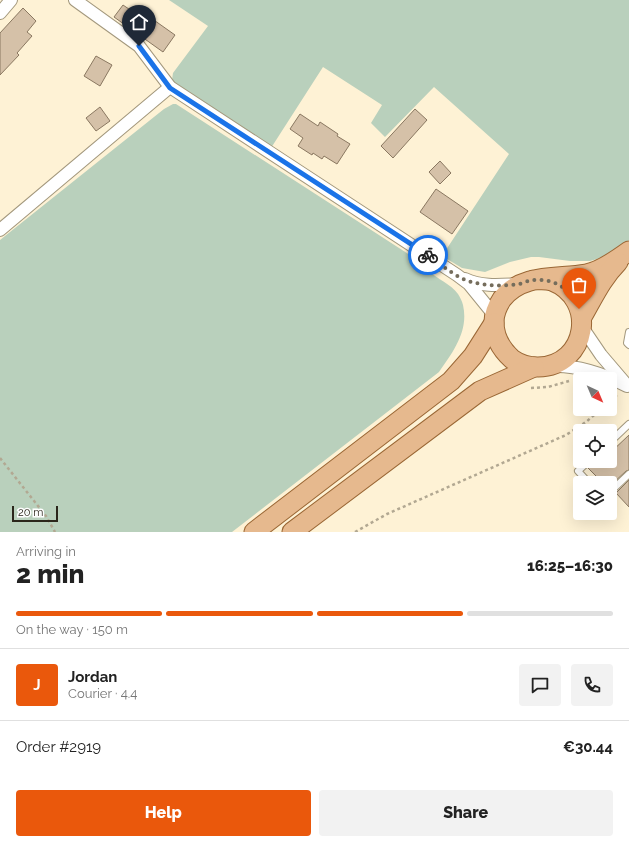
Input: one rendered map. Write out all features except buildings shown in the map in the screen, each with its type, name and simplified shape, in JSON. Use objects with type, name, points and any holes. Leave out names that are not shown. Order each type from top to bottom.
[{"type":"main road","points":[[539,367],[525,365],[514,360],[506,353],[500,344],[495,334],[495,319],[499,303],[508,292],[526,282],[588,274],[609,264],[628,252]]},
{"type":"main road","points":[[292,532],[480,391],[539,367],[558,362],[570,354],[578,341],[582,322],[610,270],[628,252]]},
{"type":"main road","points":[[526,282],[550,281],[565,288],[576,301],[582,322]]},
{"type":"main road","points":[[254,532],[451,381],[473,356],[495,319]]},
{"type":"street","points":[[0,13],[11,0]]},
{"type":"street","points":[[75,0],[139,46],[170,88],[470,284],[495,319]]},
{"type":"street","points":[[0,230],[170,88]]},
{"type":"street","points":[[457,275],[474,283],[491,285],[526,282]]},
{"type":"street","points":[[582,322],[601,355],[628,387]]},
{"type":"street","points":[[539,367],[573,367],[598,373],[628,387]]},
{"type":"lane","points":[[629,332],[627,343],[629,345]]},
{"type":"lane","points":[[617,435],[629,424]]},
{"type":"lane","points":[[581,468],[578,471],[583,476]]},
{"type":"lane","points":[[617,485],[629,474]]},
{"type":"path","points":[[355,532],[387,514],[566,435],[593,416]]},
{"type":"path","points":[[0,458],[46,516],[55,532]]},
{"type":"green space","points":[[169,0],[629,0],[629,240],[616,250],[590,261],[570,261],[531,257],[510,262],[485,272],[462,268],[442,256],[509,154],[434,87],[385,137],[371,123],[382,105],[323,67],[271,148],[176,87],[172,80],[173,73],[208,26]]},
{"type":"green space","points":[[176,104],[430,268],[429,271],[452,287],[462,301],[464,324],[462,332],[450,357],[439,372],[232,532],[0,532],[0,240],[164,109]]},
{"type":"way so far","points":[[428,255],[457,275],[474,283],[491,285],[519,284],[534,280],[550,281],[565,288],[576,301],[579,309]]},
{"type":"route","points":[[139,46],[170,88],[428,255]]}]
